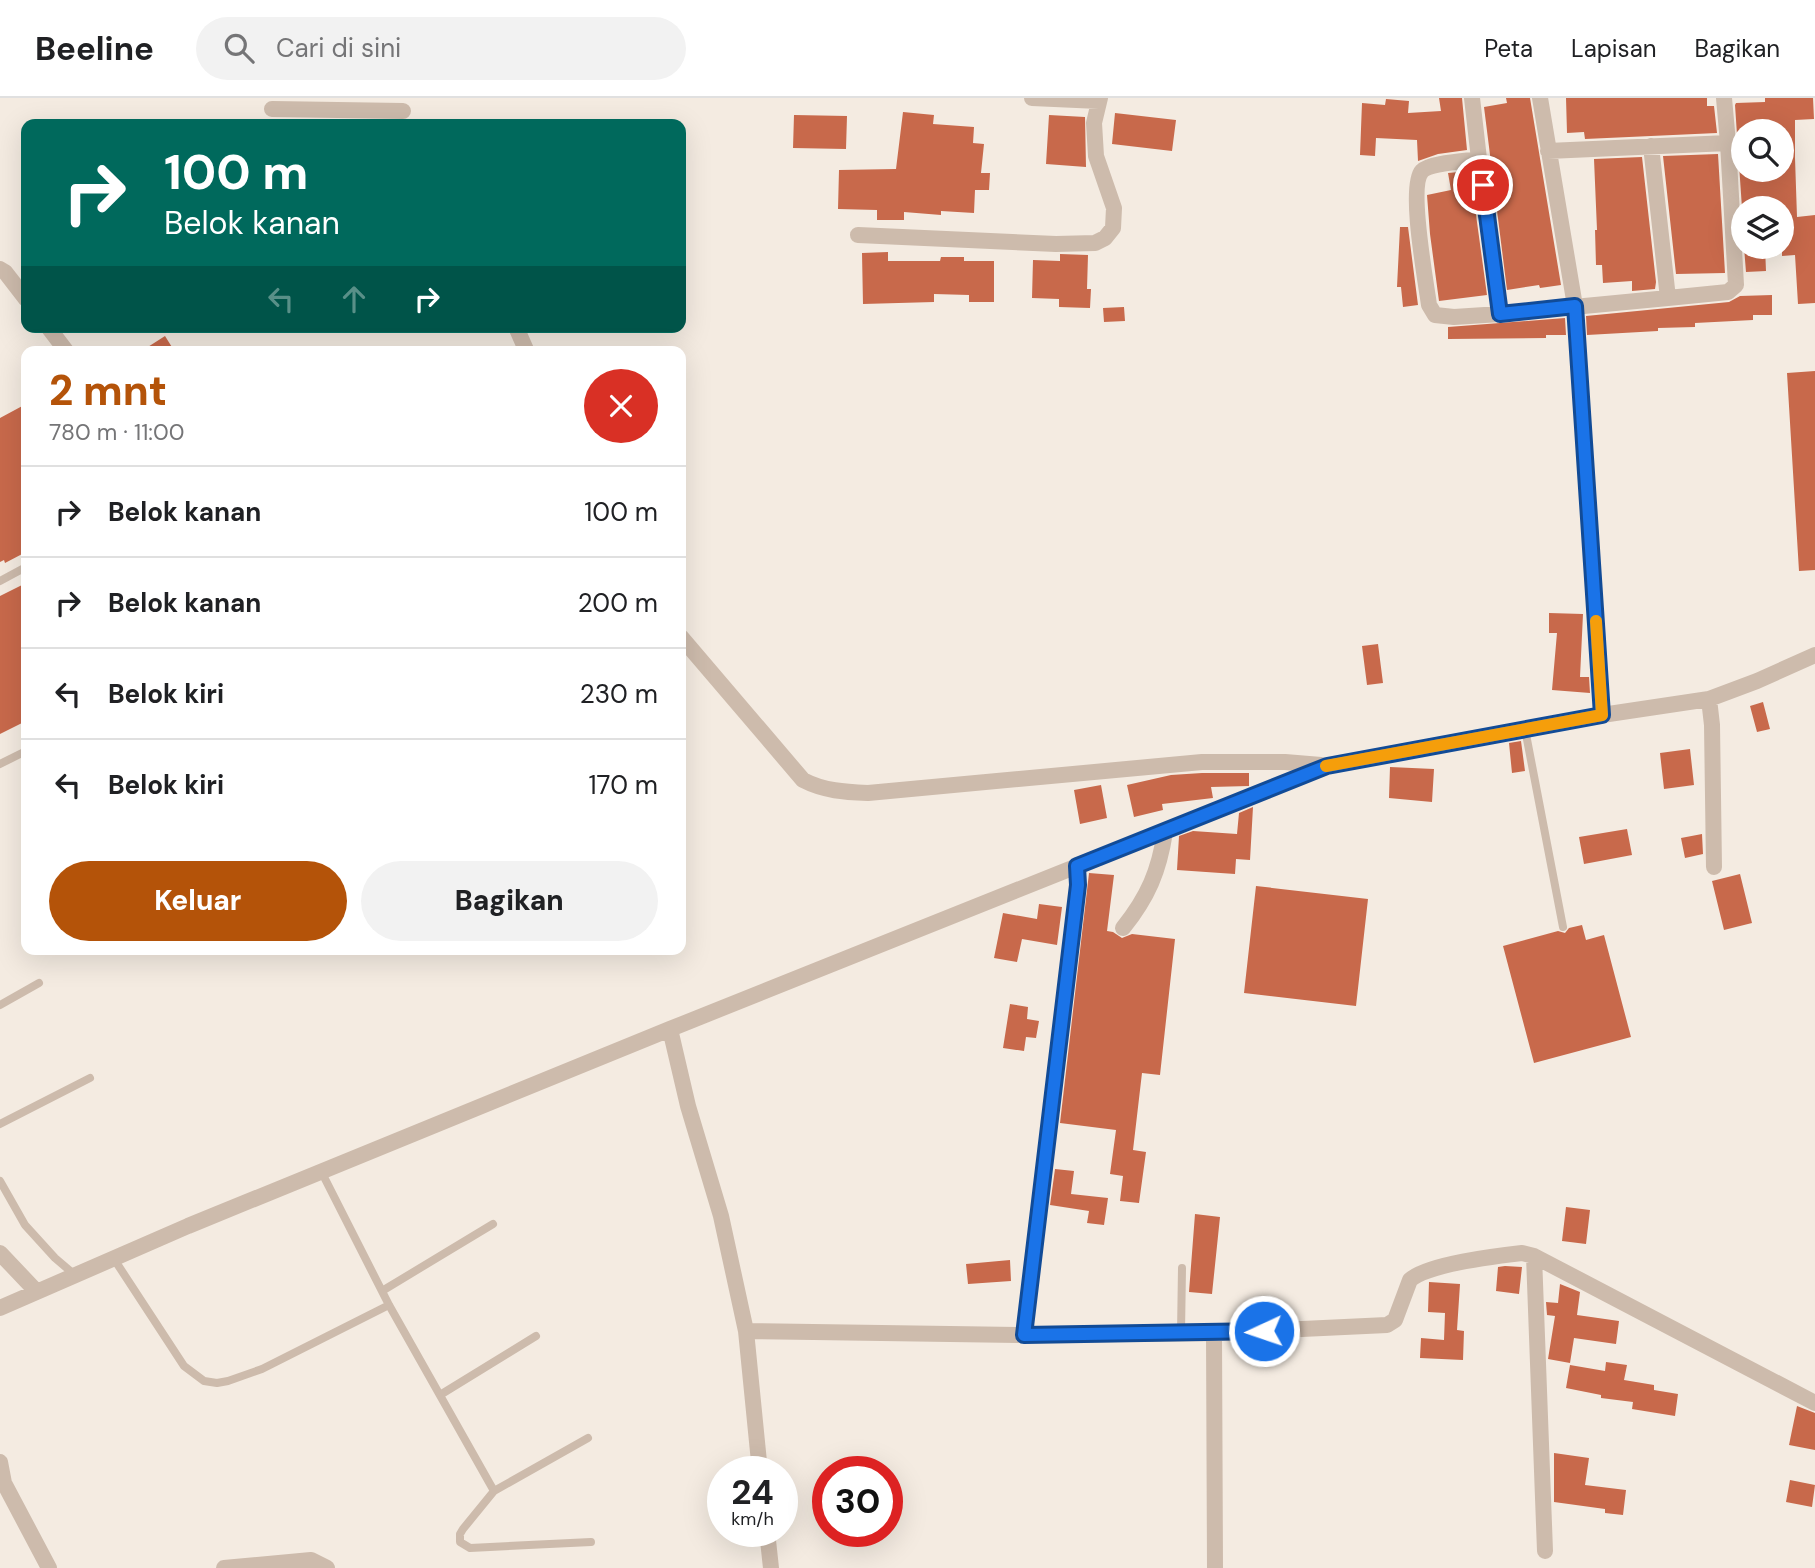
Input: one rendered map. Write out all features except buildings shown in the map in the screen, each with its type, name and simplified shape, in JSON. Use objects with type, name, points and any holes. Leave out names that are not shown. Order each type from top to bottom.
[{"type":"street","points":[[858,235],[1056,244],[1095,243],[1105,239],[1113,228],[1114,208],[1096,156],[1094,123],[1099,99],[1032,98]]},
{"type":"street","points":[[1472,98],[1500,314]]},
{"type":"street","points":[[1540,98],[1575,306],[1602,715]]},
{"type":"street","points":[[1479,159],[1428,167],[1418,177],[1416,201],[1429,305],[1435,315],[1500,314],[1728,292],[1736,285],[1724,98]]},
{"type":"street","points":[[272,109],[405,111]]},
{"type":"street","points":[[1548,151],[1728,143]]},
{"type":"street","points":[[1651,146],[1668,298]]},
{"type":"street","points":[[0,269],[21,293]]},
{"type":"street","points":[[686,643],[803,780],[831,790],[868,793],[1202,762],[1285,762],[1327,766]]},
{"type":"street","points":[[0,1308],[321,1171],[1327,766],[1602,715],[1709,699],[1815,655]]},
{"type":"street","points":[[1709,699],[1712,725],[1714,867]]},
{"type":"street","points":[[1123,928],[1153,882],[1165,831]]},
{"type":"street","points":[[1024,1335],[1078,885],[1077,866]]},
{"type":"street","points":[[670,1029],[688,1106],[721,1216],[746,1331],[758,1456]]},
{"type":"street","points":[[0,1253],[36,1291]]},
{"type":"street","points":[[746,1331],[1181,1334],[1390,1324],[1395,1320],[1410,1280],[1421,1272],[1522,1253],[1534,1256],[1815,1403]]},
{"type":"street","points":[[1534,1256],[1545,1550]]},
{"type":"street","points":[[1214,1333],[1215,1568]]},
{"type":"street","points":[[0,1462],[4,1483],[49,1568]]},
{"type":"street","points":[[769,1547],[771,1568]]},
{"type":"street","points":[[224,1568],[312,1560],[327,1568]]},
{"type":"lane","points":[[0,581],[21,570]]},
{"type":"lane","points":[[1525,729],[1537,803],[1563,927]]},
{"type":"lane","points":[[0,764],[21,754]]},
{"type":"lane","points":[[0,1005],[39,983]]},
{"type":"lane","points":[[0,1124],[90,1078]]},
{"type":"lane","points":[[321,1171],[389,1305],[494,1490]]},
{"type":"lane","points":[[0,1181],[25,1225],[55,1258],[75,1275]]},
{"type":"lane","points":[[382,1291],[493,1224]]},
{"type":"lane","points":[[114,1259],[184,1366],[204,1381],[217,1383],[261,1369],[389,1305]]},
{"type":"lane","points":[[1181,1334],[1182,1268]]},
{"type":"lane","points":[[440,1395],[536,1336]]},
{"type":"lane","points":[[588,1438],[494,1490],[460,1534],[460,1542],[466,1547],[591,1542]]},
{"type":"slow traffic","points":[[1326,766],[1602,715],[1596,621]]},
{"type":"route","points":[[1264,1331],[1024,1335],[1078,885],[1077,866],[1327,766],[1602,715],[1575,306],[1500,314],[1483,185]]}]
